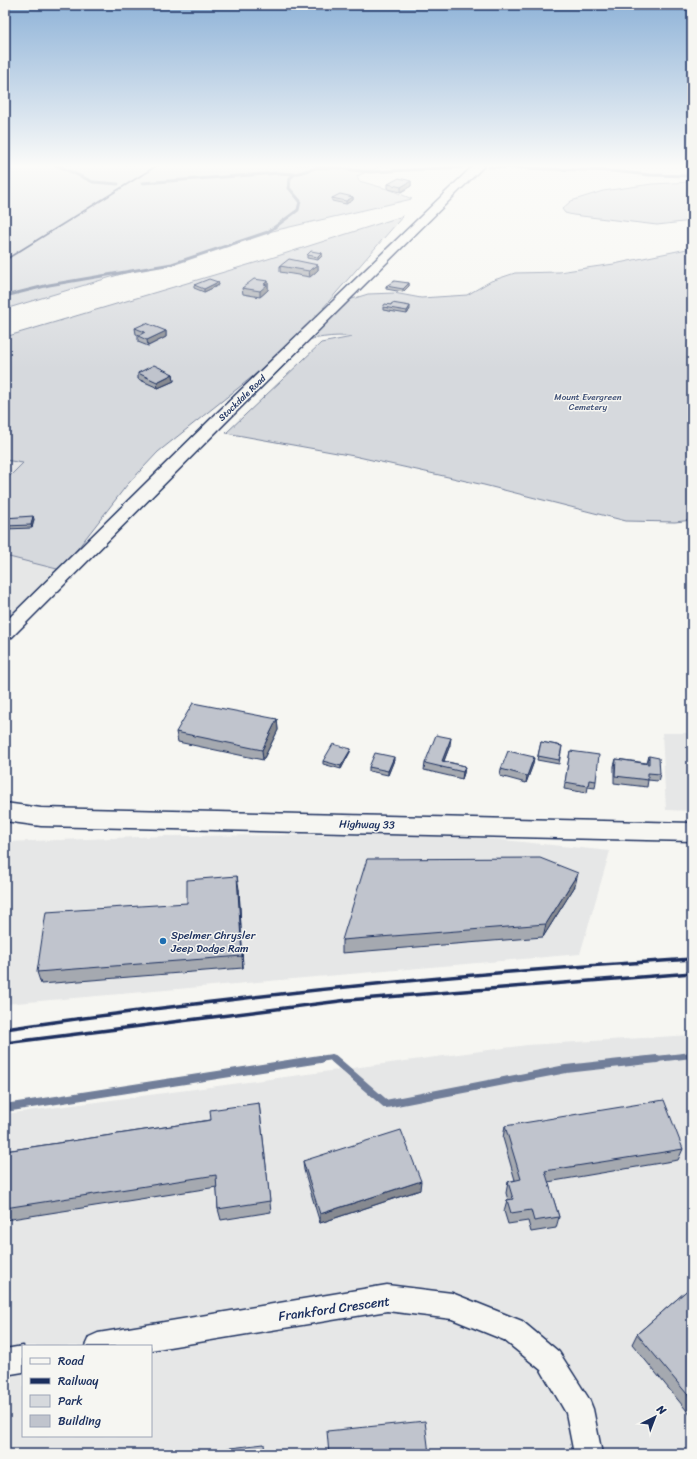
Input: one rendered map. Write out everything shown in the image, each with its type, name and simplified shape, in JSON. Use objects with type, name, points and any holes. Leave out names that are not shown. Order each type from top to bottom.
[{"type":"street","name":"Stockdale Road","points":[[5,633],[224,415],[410,233]]},
{"type":"street","name":"Highway 33","points":[[5,812],[41,817]]},
{"type":"street","name":"Highway 33","points":[[5,819],[41,817],[692,832]]},
{"type":"street","name":"Frankford Crescent","points":[[104,1345],[387,1298],[452,1306],[513,1330],[550,1361],[579,1409],[588,1454]]},
{"type":"street","points":[[5,1362],[22,1359]]},
{"type":"shaded area","points":[[5,460],[23,463],[5,481]]},
{"type":"shaded area","points":[[5,556],[61,570],[5,619]]},
{"type":"shaded area","points":[[662,733],[692,733],[692,811],[666,810]]},
{"type":"shaded area","points":[[443,834],[610,851],[580,954],[5,1004],[5,842],[166,836]]},
{"type":"shaded area","points":[[692,1035],[692,1454],[5,1454],[5,1114],[527,1045]]},
{"type":"green space","points":[[5,233],[265,233],[172,264],[128,272],[5,309]]},
{"type":"green space","name":"Mount Evergreen Cemetery","points":[[349,233],[388,233],[323,308],[368,294],[394,293],[421,298],[467,295],[491,281],[515,273],[559,272],[614,264],[692,248],[692,520],[675,522],[626,521],[484,485],[354,456],[226,433],[321,343],[352,337],[338,336],[296,342],[158,452],[127,485],[61,570],[5,556],[5,481],[23,463],[5,460],[5,337],[268,259]]},
{"type":"building","points":[[311,251],[322,253],[318,257],[307,255]]},
{"type":"building","points":[[289,259],[318,265],[309,271],[280,266]]},
{"type":"building","points":[[209,279],[218,282],[204,289],[194,285]]},
{"type":"building","points":[[254,279],[268,281],[264,284],[267,285],[260,291],[242,288]]},
{"type":"building","points":[[394,281],[409,283],[403,289],[386,286]]},
{"type":"building","points":[[392,303],[410,306],[407,311],[383,307],[385,304],[391,305]]},
{"type":"building","points":[[146,323],[166,331],[147,340],[138,336],[145,332],[135,328]]},
{"type":"building","points":[[154,365],[173,374],[157,382],[138,373]]},
{"type":"building","points":[[33,516],[31,525],[5,526],[5,518]]},
{"type":"building","points":[[193,703],[277,719],[262,750],[176,732]]},
{"type":"building","points":[[436,735],[451,738],[442,761],[465,766],[463,772],[425,763]]},
{"type":"building","points":[[541,742],[562,746],[559,760],[538,756]]},
{"type":"building","points":[[333,744],[351,749],[341,766],[323,761]]},
{"type":"building","points":[[508,751],[534,757],[527,776],[501,769]]},
{"type":"building","points":[[570,751],[599,755],[596,781],[589,780],[588,786],[565,782]]},
{"type":"building","points":[[375,753],[394,757],[388,771],[369,767]]},
{"type":"building","points":[[649,756],[659,758],[660,774],[648,773],[648,780],[615,776],[616,759],[649,764]]},
{"type":"building","points":[[540,858],[578,873],[546,924],[342,940],[367,859]]},
{"type":"building","points":[[237,876],[242,956],[37,972],[46,912],[187,903],[187,880]]},
{"type":"building","points":[[664,1100],[683,1149],[545,1171],[559,1217],[534,1221],[531,1210],[511,1213],[507,1200],[513,1199],[508,1182],[521,1179],[505,1126]]},
{"type":"building","points":[[259,1103],[270,1201],[218,1209],[216,1175],[5,1208],[5,1151],[211,1120],[210,1110]]},
{"type":"building","points":[[401,1130],[421,1181],[320,1214],[303,1161]]},
{"type":"building","points":[[692,1286],[692,1400],[637,1334]]},
{"type":"building","points":[[425,1421],[429,1454],[329,1454],[327,1431]]},
{"type":"building","points":[[264,1444],[265,1454],[180,1454]]},
{"type":"waterway","points":[[5,296],[49,285],[172,264],[265,233]]},
{"type":"waterway","points":[[651,1060],[692,1055]]},
{"type":"waterway","points":[[313,1060],[332,1057],[334,1059]]},
{"type":"waterway","points":[[5,1108],[320,1059]]},
{"type":"waterway","points":[[334,1059],[386,1104],[566,1069],[651,1060]]},
{"type":"waterway","points":[[651,1060],[657,1059]]},
{"type":"railway","points":[[5,260],[48,233]]},
{"type":"railway","points":[[5,1029],[176,1006],[348,987],[520,971],[692,959]]},
{"type":"railway","points":[[5,1043],[348,1000],[692,973]]},
{"type":"place","name":"Spelmer Chrysler Jeep Dodge Ram","points":[[163,941]]}]
